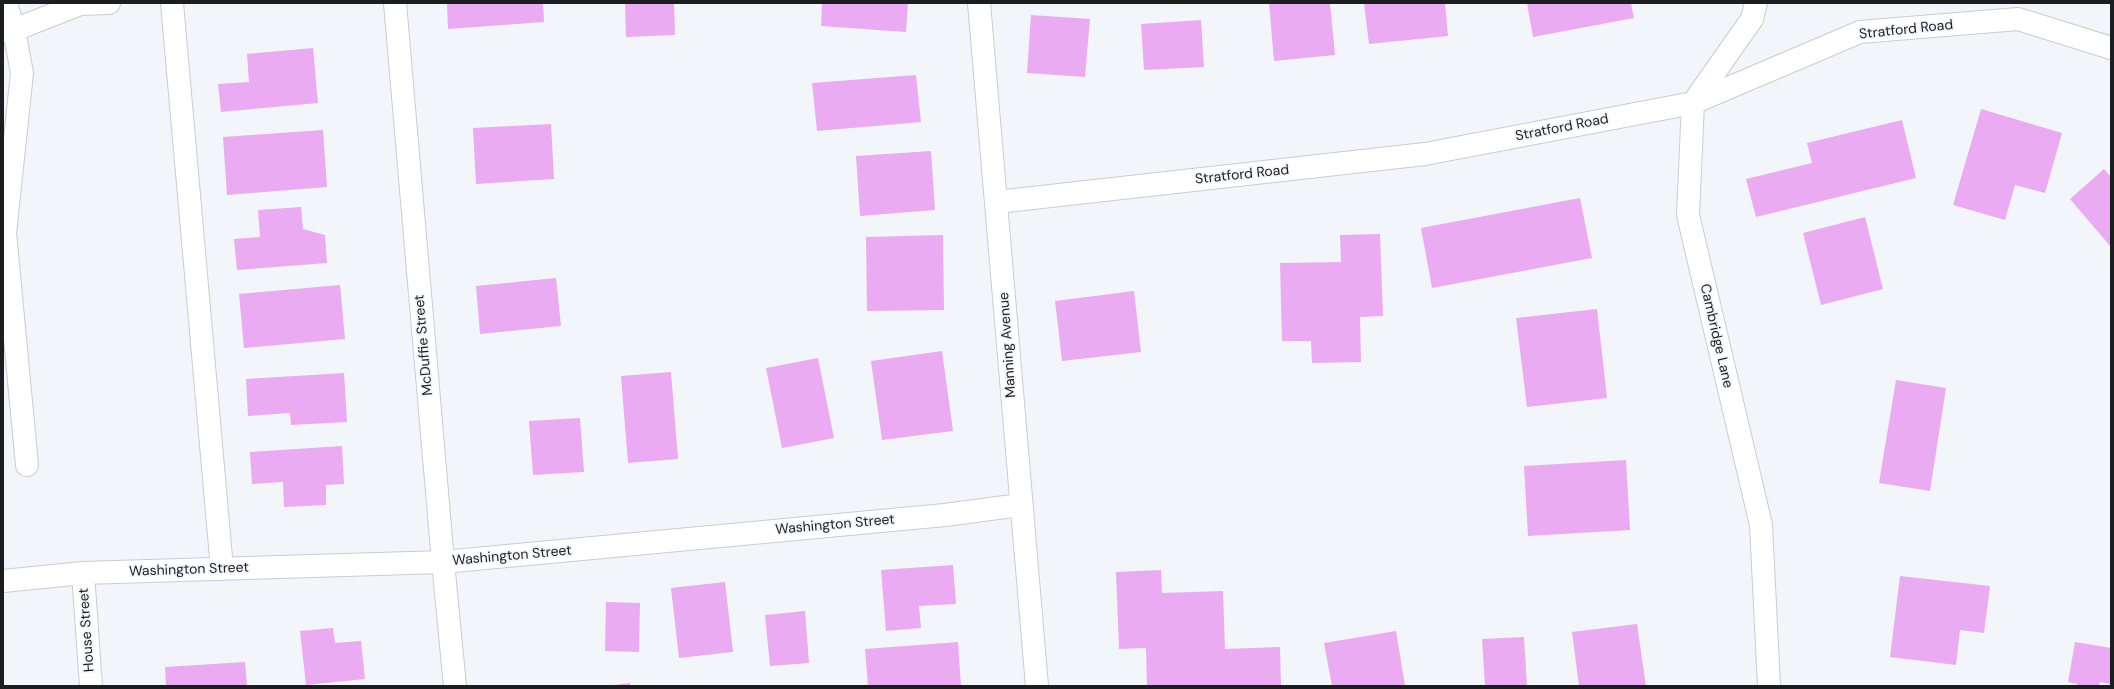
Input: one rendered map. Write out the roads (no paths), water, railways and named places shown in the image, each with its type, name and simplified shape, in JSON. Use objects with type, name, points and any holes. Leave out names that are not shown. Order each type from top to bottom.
[{"type":"street","points":[[6,3],[9,31],[22,73],[5,232],[27,465]]},
{"type":"street","points":[[9,31],[80,4],[109,3]]},
{"type":"street","points":[[172,3],[222,569]]},
{"type":"street","name":"McDuffie Street","points":[[395,3],[455,686]]},
{"type":"street","name":"Manning Avenue","points":[[979,3],[997,202],[1020,505],[1036,686]]},
{"type":"street","points":[[1693,103],[1752,19],[1756,3]]},
{"type":"street","points":[[1996,3],[2018,19]]},
{"type":"street","name":"Stratford Road","points":[[997,202],[1425,154],[1693,103],[1860,32],[2018,19],[2111,48]]},
{"type":"street","name":"Cambridge Lane","points":[[1693,103],[1688,215],[1761,526],[1769,686]]},
{"type":"street","name":"Washington Street","points":[[3,581],[83,573],[443,562],[945,515],[1020,505]]},
{"type":"street","name":"House Street","points":[[83,573],[91,686]]}]
